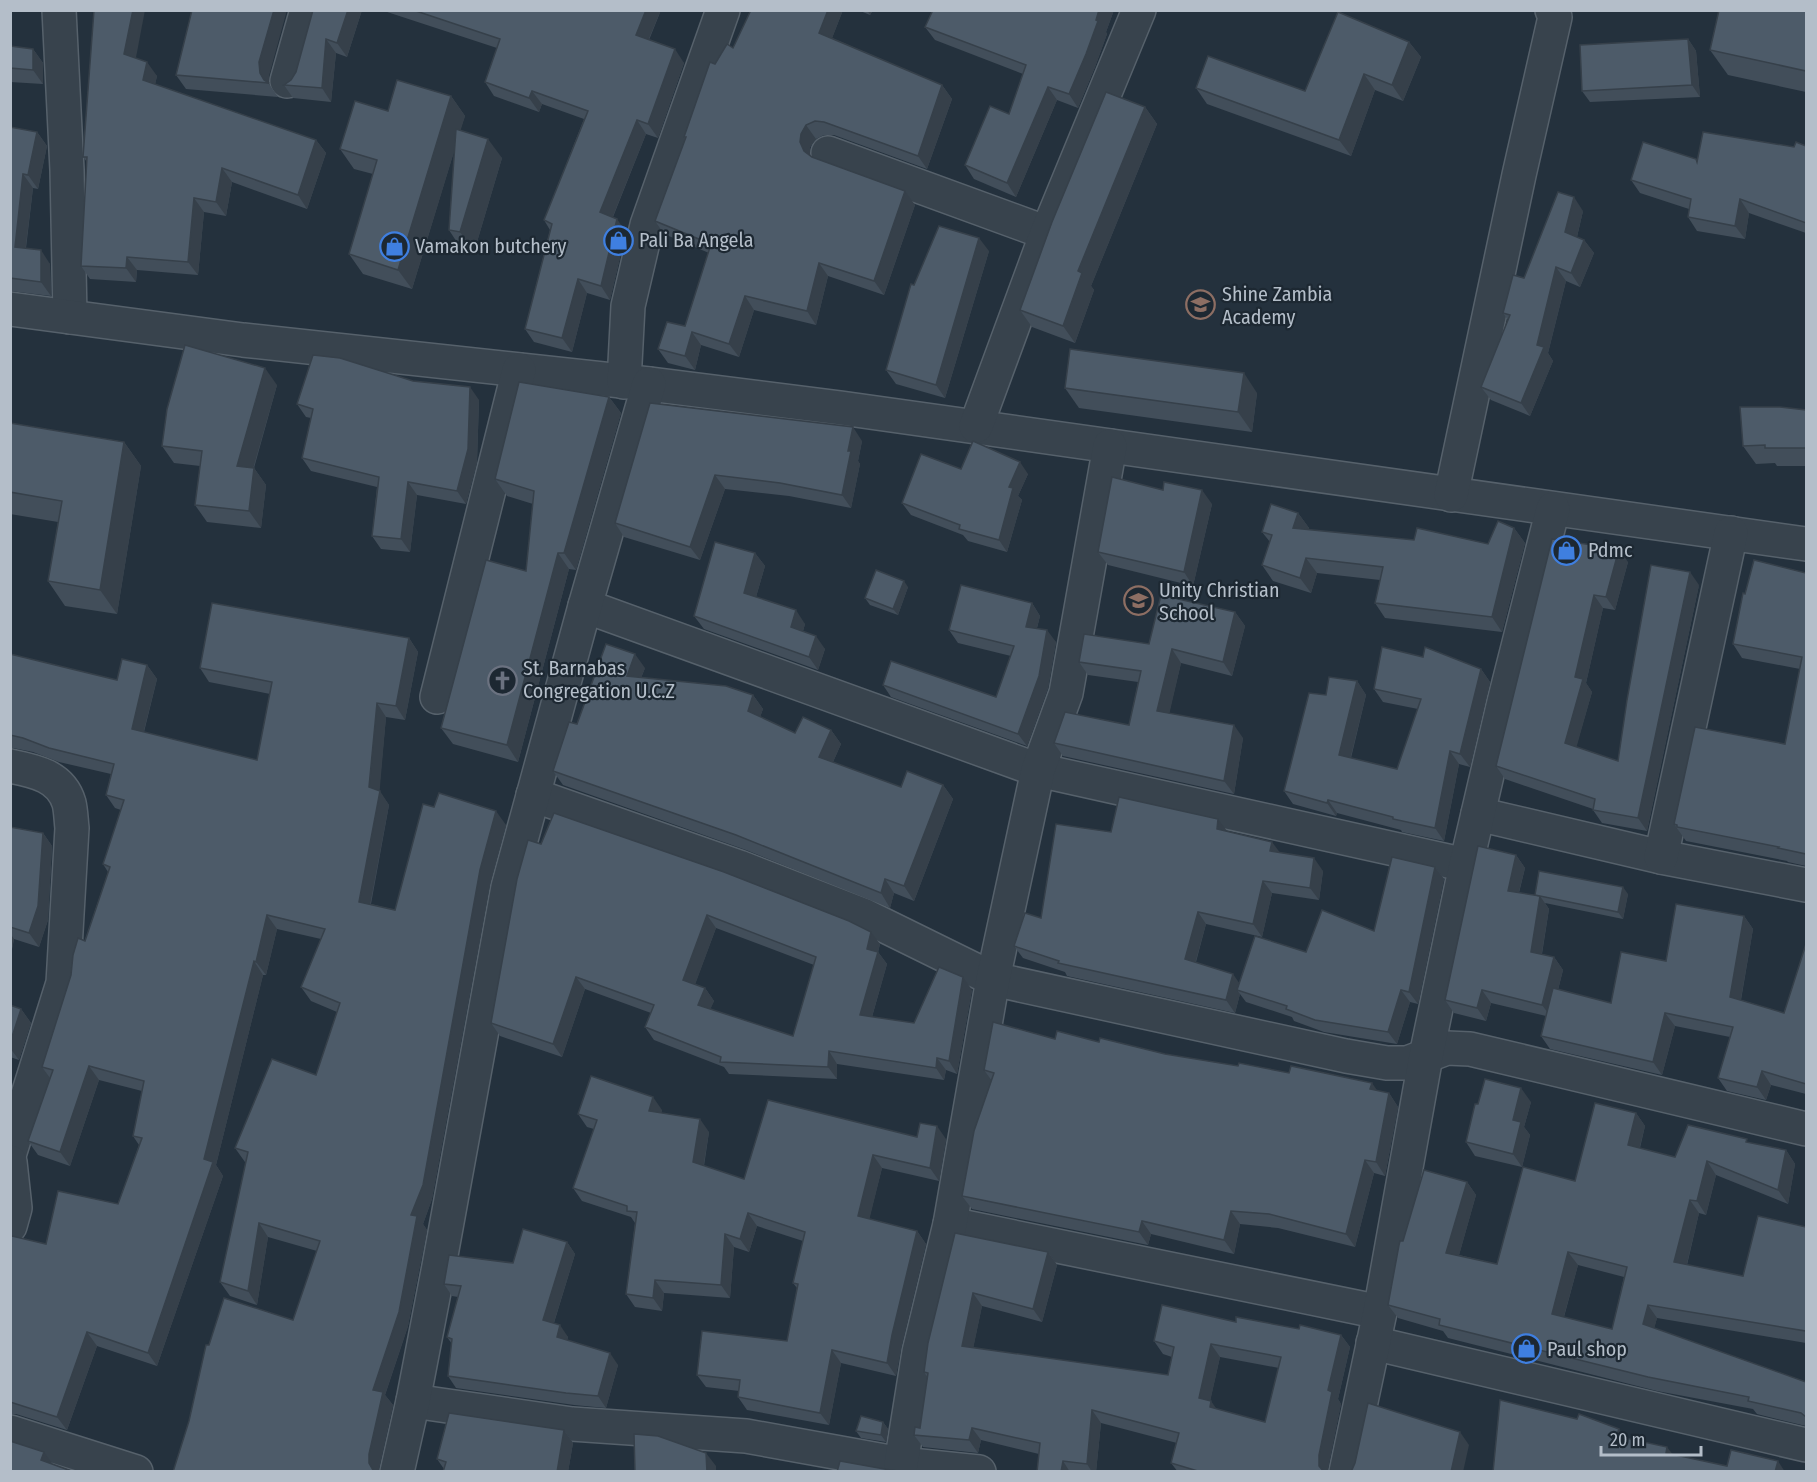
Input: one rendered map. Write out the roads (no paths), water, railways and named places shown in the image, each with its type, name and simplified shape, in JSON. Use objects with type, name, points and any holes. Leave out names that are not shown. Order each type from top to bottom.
[{"type":"street","points":[[59,10],[68,170],[70,317]]},
{"type":"street","points":[[287,81],[308,10]]},
{"type":"street","points":[[397,1472],[442,1255],[511,878],[585,606],[636,383],[628,306],[647,225],[723,10]]},
{"type":"street","points":[[976,426],[1047,233],[1138,10]]},
{"type":"street","points":[[1451,495],[1519,175],[1556,17],[1552,10]]},
{"type":"street","points":[[828,153],[1047,233]]},
{"type":"street","points":[[10,309],[243,340],[636,383],[976,426],[1451,495],[1806,543]]},
{"type":"street","points":[[437,697],[519,370]]},
{"type":"street","points":[[902,1464],[919,1352],[950,1224],[993,979],[1038,770],[1066,693],[1110,446]]},
{"type":"street","points":[[1346,1472],[1377,1328],[1426,1056],[1466,865],[1503,702],[1552,509]]},
{"type":"street","points":[[1661,857],[1731,533]]},
{"type":"street","points":[[585,606],[1038,770],[1466,865]]},
{"type":"street","points":[[10,766],[38,772],[59,784],[69,803],[72,828],[63,983],[10,1152]]},
{"type":"street","points":[[533,795],[739,867],[865,916],[993,979],[1387,1063],[1407,1063],[1447,1048],[1470,1049],[1806,1129]]},
{"type":"street","points":[[1478,814],[1661,857],[1806,885]]},
{"type":"street","points":[[10,1162],[15,1208],[10,1226]]},
{"type":"street","points":[[950,1224],[1377,1328],[1806,1445]]},
{"type":"street","points":[[413,1401],[572,1424],[746,1436],[902,1464],[980,1472]]},
{"type":"street","points":[[10,1432],[136,1472]]},
{"type":"place","name":"Pali Ba Angela","points":[[618,240]]},
{"type":"place","name":"Vamakon butchery","points":[[394,246]]},
{"type":"place","name":"Shine Zambia Academy","points":[[1201,305]]},
{"type":"place","name":"Pdmc","points":[[1567,550]]},
{"type":"place","name":"Unity Christian School","points":[[1138,601]]},
{"type":"place","name":"St. Barnabas Congregation U.C.Z","points":[[502,680]]},
{"type":"place","name":"Paul shop","points":[[1526,1349]]}]
